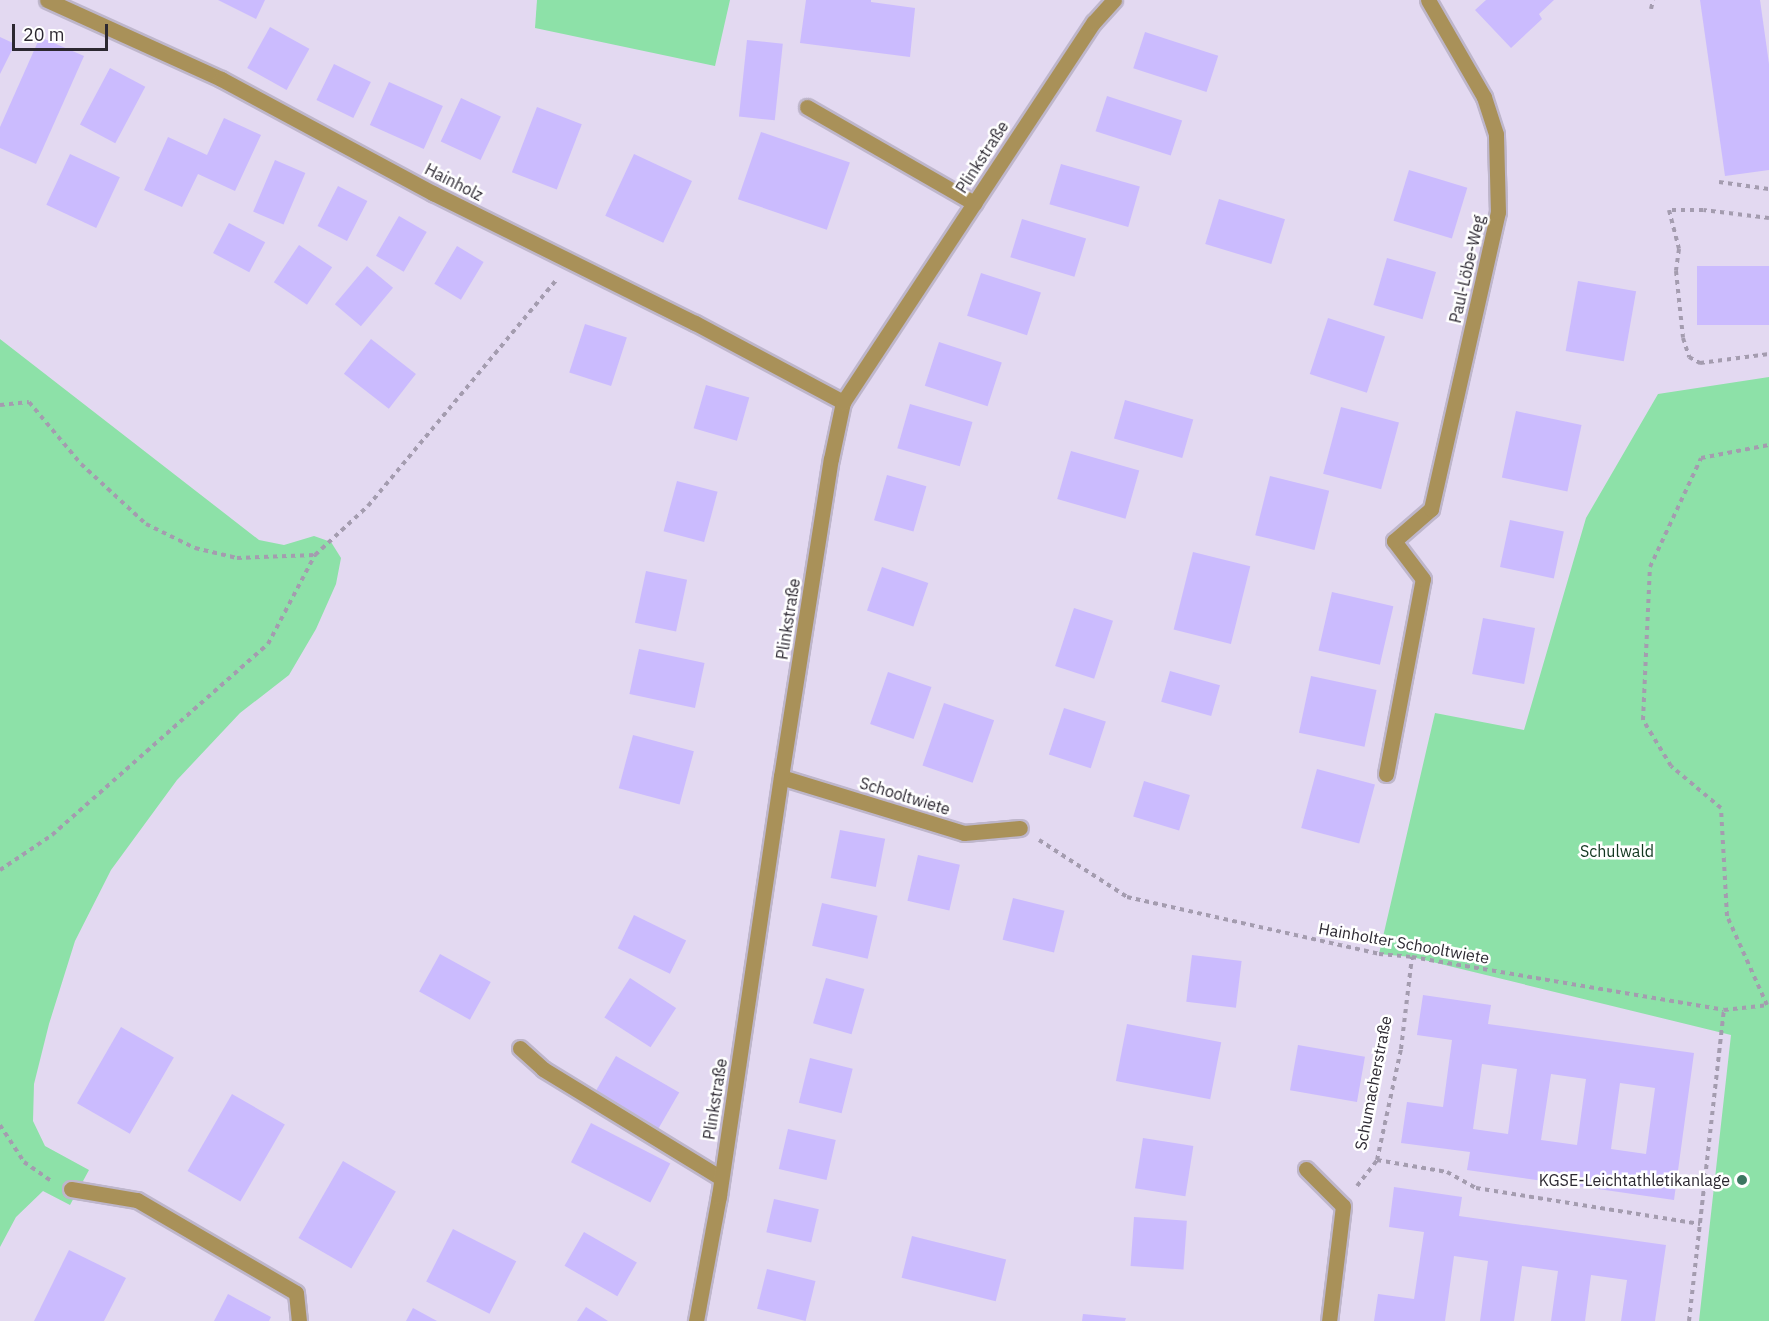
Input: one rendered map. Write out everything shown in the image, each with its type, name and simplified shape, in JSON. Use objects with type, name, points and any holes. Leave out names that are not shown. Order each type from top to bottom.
[{"type":"street","name":"Hainholz","points":[[47,0],[221,79],[433,193],[572,261],[843,402]]},
{"type":"street","name":"Plinkstraße","points":[[696,1321],[721,1178],[831,459],[843,402],[1094,22],[1114,0]]},
{"type":"street","name":"Paul-Löbe-Weg","points":[[1386,774],[1423,579],[1394,541],[1431,509],[1498,212],[1496,134],[1485,97],[1428,0]]},
{"type":"street","points":[[807,107],[974,203]]},
{"type":"street","name":"Schooltwiete","points":[[781,777],[964,833],[1020,828]]},
{"type":"street","points":[[520,1048],[543,1069],[721,1178]]},
{"type":"street","points":[[1306,1169],[1342,1206],[1329,1321]]},
{"type":"street","points":[[71,1189],[137,1200],[296,1293],[299,1321]]},
{"type":"path","points":[[1651,9],[1653,0]]},
{"type":"path","points":[[1719,182],[1769,189]]},
{"type":"path","points":[[1769,218],[1703,210],[1670,210],[1679,249],[1676,271],[1683,338],[1689,357],[1700,363],[1769,354]]},
{"type":"path","points":[[0,870],[52,835],[268,644],[315,555],[368,506],[572,261]]},
{"type":"path","points":[[0,405],[29,402],[81,464],[146,524],[195,548],[237,558],[315,555]]},
{"type":"path","points":[[1768,1005],[1727,916],[1721,808],[1671,766],[1643,720],[1650,567],[1701,458],[1769,445]]},
{"type":"path","name":"Hainholter Schooltwiete","points":[[1020,828],[1127,897],[1379,954],[1412,957],[1724,1010],[1768,1005]]},
{"type":"path","name":"Schumacherstraße","points":[[1342,1206],[1377,1160],[1401,1049],[1412,957]]},
{"type":"path","points":[[1689,1321],[1724,1010]]},
{"type":"path","points":[[0,1125],[24,1162],[49,1181],[71,1189]]},
{"type":"path","points":[[1377,1160],[1447,1172],[1476,1188],[1700,1224]]},
{"type":"green space","points":[[537,0],[730,0],[715,66],[535,28]]},
{"type":"green space","points":[[0,339],[259,540],[284,545],[314,536],[331,542],[341,558],[336,584],[316,629],[289,675],[240,713],[177,780],[111,870],[75,941],[49,1024],[34,1084],[33,1121],[45,1146],[89,1170],[70,1205],[43,1191],[16,1217],[0,1247]]},
{"type":"green space","name":"Schulwald","points":[[1769,377],[1769,1321],[1699,1321],[1731,1035],[1412,957],[1379,954],[1435,713],[1524,730],[1586,518],[1658,394]]},
{"type":"building","points":[[218,0],[265,0],[256,19]]},
{"type":"building","points":[[806,0],[871,0],[871,2],[915,8],[910,57],[800,43]]},
{"type":"building","points":[[1486,0],[1554,0],[1539,14],[1542,19],[1511,48],[1475,10]]},
{"type":"building","points":[[1700,0],[1760,0],[1769,64],[1769,170],[1725,176]]},
{"type":"building","points":[[270,27],[309,49],[287,90],[247,68]]},
{"type":"building","points":[[1145,32],[1218,56],[1206,92],[1133,68]]},
{"type":"building","points":[[0,37],[15,44],[0,74]]},
{"type":"building","points":[[40,37],[84,56],[36,164],[0,148],[0,127]]},
{"type":"building","points":[[747,40],[783,44],[775,120],[739,117]]},
{"type":"building","points":[[334,64],[371,82],[353,118],[316,100]]},
{"type":"building","points":[[110,68],[145,87],[115,143],[80,125]]},
{"type":"building","points":[[389,82],[443,106],[424,149],[370,125]]},
{"type":"building","points":[[1107,96],[1182,120],[1171,156],[1096,131]]},
{"type":"building","points":[[461,98],[501,117],[481,160],[441,142]]},
{"type":"building","points":[[537,107],[582,124],[557,190],[512,172]]},
{"type":"building","points":[[224,118],[261,135],[235,191],[198,174],[182,207],[144,190],[168,137],[207,155]]},
{"type":"building","points":[[761,132],[850,163],[827,230],[738,199]]},
{"type":"building","points":[[70,154],[120,177],[96,228],[46,205]]},
{"type":"building","points":[[634,154],[692,181],[663,243],[605,216]]},
{"type":"building","points":[[275,160],[305,173],[283,224],[253,212]]},
{"type":"building","points":[[1061,164],[1140,187],[1128,227],[1049,204]]},
{"type":"building","points":[[1409,170],[1467,188],[1452,239],[1394,221]]},
{"type":"building","points":[[338,186],[367,201],[347,241],[318,226]]},
{"type":"building","points":[[1219,199],[1285,219],[1271,264],[1205,244]]},
{"type":"building","points":[[399,216],[427,232],[404,272],[376,256]]},
{"type":"building","points":[[1022,219],[1086,239],[1074,277],[1010,257]]},
{"type":"building","points":[[229,223],[265,242],[249,272],[213,253]]},
{"type":"building","points":[[299,245],[332,267],[307,305],[274,282]]},
{"type":"building","points":[[457,246],[484,262],[461,300],[434,284]]},
{"type":"building","points":[[1387,258],[1436,272],[1423,319],[1373,305]]},
{"type":"building","points":[[367,266],[393,288],[361,326],[335,304]]},
{"type":"building","points":[[1697,266],[1769,266],[1769,325],[1697,325]]},
{"type":"building","points":[[981,273],[1041,292],[1027,335],[967,316]]},
{"type":"building","points":[[1578,281],[1636,291],[1624,361],[1566,351]]},
{"type":"building","points":[[1328,318],[1385,337],[1367,393],[1310,374]]},
{"type":"building","points":[[585,324],[627,338],[611,386],[569,373]]},
{"type":"building","points":[[371,339],[416,374],[389,409],[344,374]]},
{"type":"building","points":[[939,342],[1002,362],[988,406],[925,386]]},
{"type":"building","points":[[706,385],[749,397],[737,441],[694,428]]},
{"type":"building","points":[[1125,400],[1193,420],[1182,458],[1114,438]]},
{"type":"building","points":[[910,404],[972,422],[960,466],[897,448]]},
{"type":"building","points":[[1341,407],[1399,423],[1381,489],[1323,474]]},
{"type":"building","points":[[1516,411],[1582,425],[1567,491],[1502,478]]},
{"type":"building","points":[[1071,451],[1139,471],[1125,519],[1057,499]]},
{"type":"building","points":[[887,475],[926,486],[913,531],[874,520]]},
{"type":"building","points":[[1270,476],[1329,491],[1314,550],[1255,535]]},
{"type":"building","points":[[677,481],[718,492],[704,542],[664,531]]},
{"type":"building","points":[[1510,520],[1564,531],[1554,578],[1500,567]]},
{"type":"building","points":[[1193,552],[1250,566],[1231,644],[1174,630]]},
{"type":"building","points":[[882,567],[928,583],[913,626],[867,610]]},
{"type":"building","points":[[646,571],[687,580],[676,632],[635,623]]},
{"type":"building","points":[[1332,592],[1393,606],[1380,665],[1319,650]]},
{"type":"building","points":[[1074,608],[1113,621],[1094,679],[1055,666]]},
{"type":"building","points":[[1483,618],[1535,628],[1524,684],[1472,674]]},
{"type":"building","points":[[639,649],[705,663],[695,708],[629,694]]},
{"type":"building","points":[[1170,671],[1220,685],[1211,716],[1161,702]]},
{"type":"building","points":[[888,672],[931,687],[914,739],[870,724]]},
{"type":"building","points":[[1311,676],[1377,690],[1364,747],[1299,733]]},
{"type":"building","points":[[944,703],[994,720],[973,783],[923,765]]},
{"type":"building","points":[[1064,708],[1106,722],[1091,768],[1049,755]]},
{"type":"building","points":[[633,735],[694,751],[680,804],[619,788]]},
{"type":"building","points":[[1317,769],[1375,785],[1359,843],[1301,828]]},
{"type":"building","points":[[1144,781],[1190,795],[1179,830],[1133,816]]},
{"type":"building","points":[[840,830],[885,839],[876,887],[831,878]]},
{"type":"building","points":[[918,855],[960,865],[949,910],[907,901]]},
{"type":"building","points":[[1013,898],[1064,911],[1054,953],[1003,940]]},
{"type":"building","points":[[822,903],[878,916],[868,959],[812,946]]},
{"type":"building","points":[[634,915],[686,940],[670,974],[618,948]]},
{"type":"building","points":[[440,954],[491,982],[470,1020],[419,992]]},
{"type":"building","points":[[1192,955],[1242,961],[1236,1008],[1186,1002]]},
{"type":"building","points":[[630,978],[676,1008],[651,1047],[604,1017]]},
{"type":"building","points":[[826,978],[864,989],[851,1034],[813,1023]]},
{"type":"building","points":[[1423,995],[1491,1005],[1488,1024],[1694,1053],[1674,1200],[1467,1170],[1470,1152],[1401,1143],[1407,1102],[1443,1107],[1452,1040],[1417,1035]],"holes":[[[1482,1064],[1517,1069],[1508,1134],[1473,1129]],[[1551,1074],[1586,1079],[1577,1145],[1541,1140]],[[1620,1083],[1655,1088],[1646,1154],[1611,1149]]]},
{"type":"building","points":[[1127,1024],[1221,1042],[1210,1099],[1116,1081]]},
{"type":"building","points":[[121,1027],[174,1058],[130,1134],[77,1103]]},
{"type":"building","points":[[1298,1045],[1365,1057],[1357,1102],[1290,1090]]},
{"type":"building","points":[[616,1056],[679,1092],[658,1130],[594,1093]]},
{"type":"building","points":[[810,1058],[853,1069],[842,1113],[799,1103]]},
{"type":"building","points":[[232,1094],[285,1124],[240,1202],[188,1171]]},
{"type":"building","points":[[591,1123],[670,1163],[650,1203],[571,1162]]},
{"type":"building","points":[[788,1129],[836,1140],[827,1180],[779,1169]]},
{"type":"building","points":[[1143,1138],[1193,1146],[1185,1196],[1135,1188]]},
{"type":"building","points":[[343,1161],[396,1192],[351,1269],[298,1238]]},
{"type":"building","points":[[1394,1187],[1462,1197],[1459,1216],[1666,1245],[1655,1321],[1621,1321],[1627,1280],[1591,1275],[1585,1321],[1551,1321],[1558,1271],[1522,1266],[1514,1321],[1480,1321],[1488,1261],[1454,1256],[1445,1321],[1374,1321],[1378,1294],[1414,1299],[1424,1232],[1389,1227]]},
{"type":"building","points":[[774,1199],[819,1209],[811,1242],[766,1232]]},
{"type":"building","points":[[1134,1217],[1187,1221],[1183,1270],[1131,1266]]},
{"type":"building","points":[[453,1229],[516,1261],[489,1314],[426,1282]]},
{"type":"building","points":[[584,1232],[637,1262],[617,1296],[564,1266]]},
{"type":"building","points":[[912,1236],[1006,1259],[996,1301],[902,1278]]},
{"type":"building","points":[[69,1250],[126,1278],[104,1321],[34,1321]]},
{"type":"building","points":[[767,1269],[816,1281],[806,1321],[757,1309]]},
{"type":"building","points":[[228,1294],[271,1317],[269,1321],[214,1321]]},
{"type":"building","points":[[586,1307],[608,1321],[577,1321]]},
{"type":"building","points":[[413,1308],[437,1321],[406,1321]]},
{"type":"building","points":[[1083,1314],[1126,1318],[1125,1321],[1082,1321]]},
{"type":"place","name":"KGSE-Leichtathletikanlage","points":[[1742,1180]]}]
